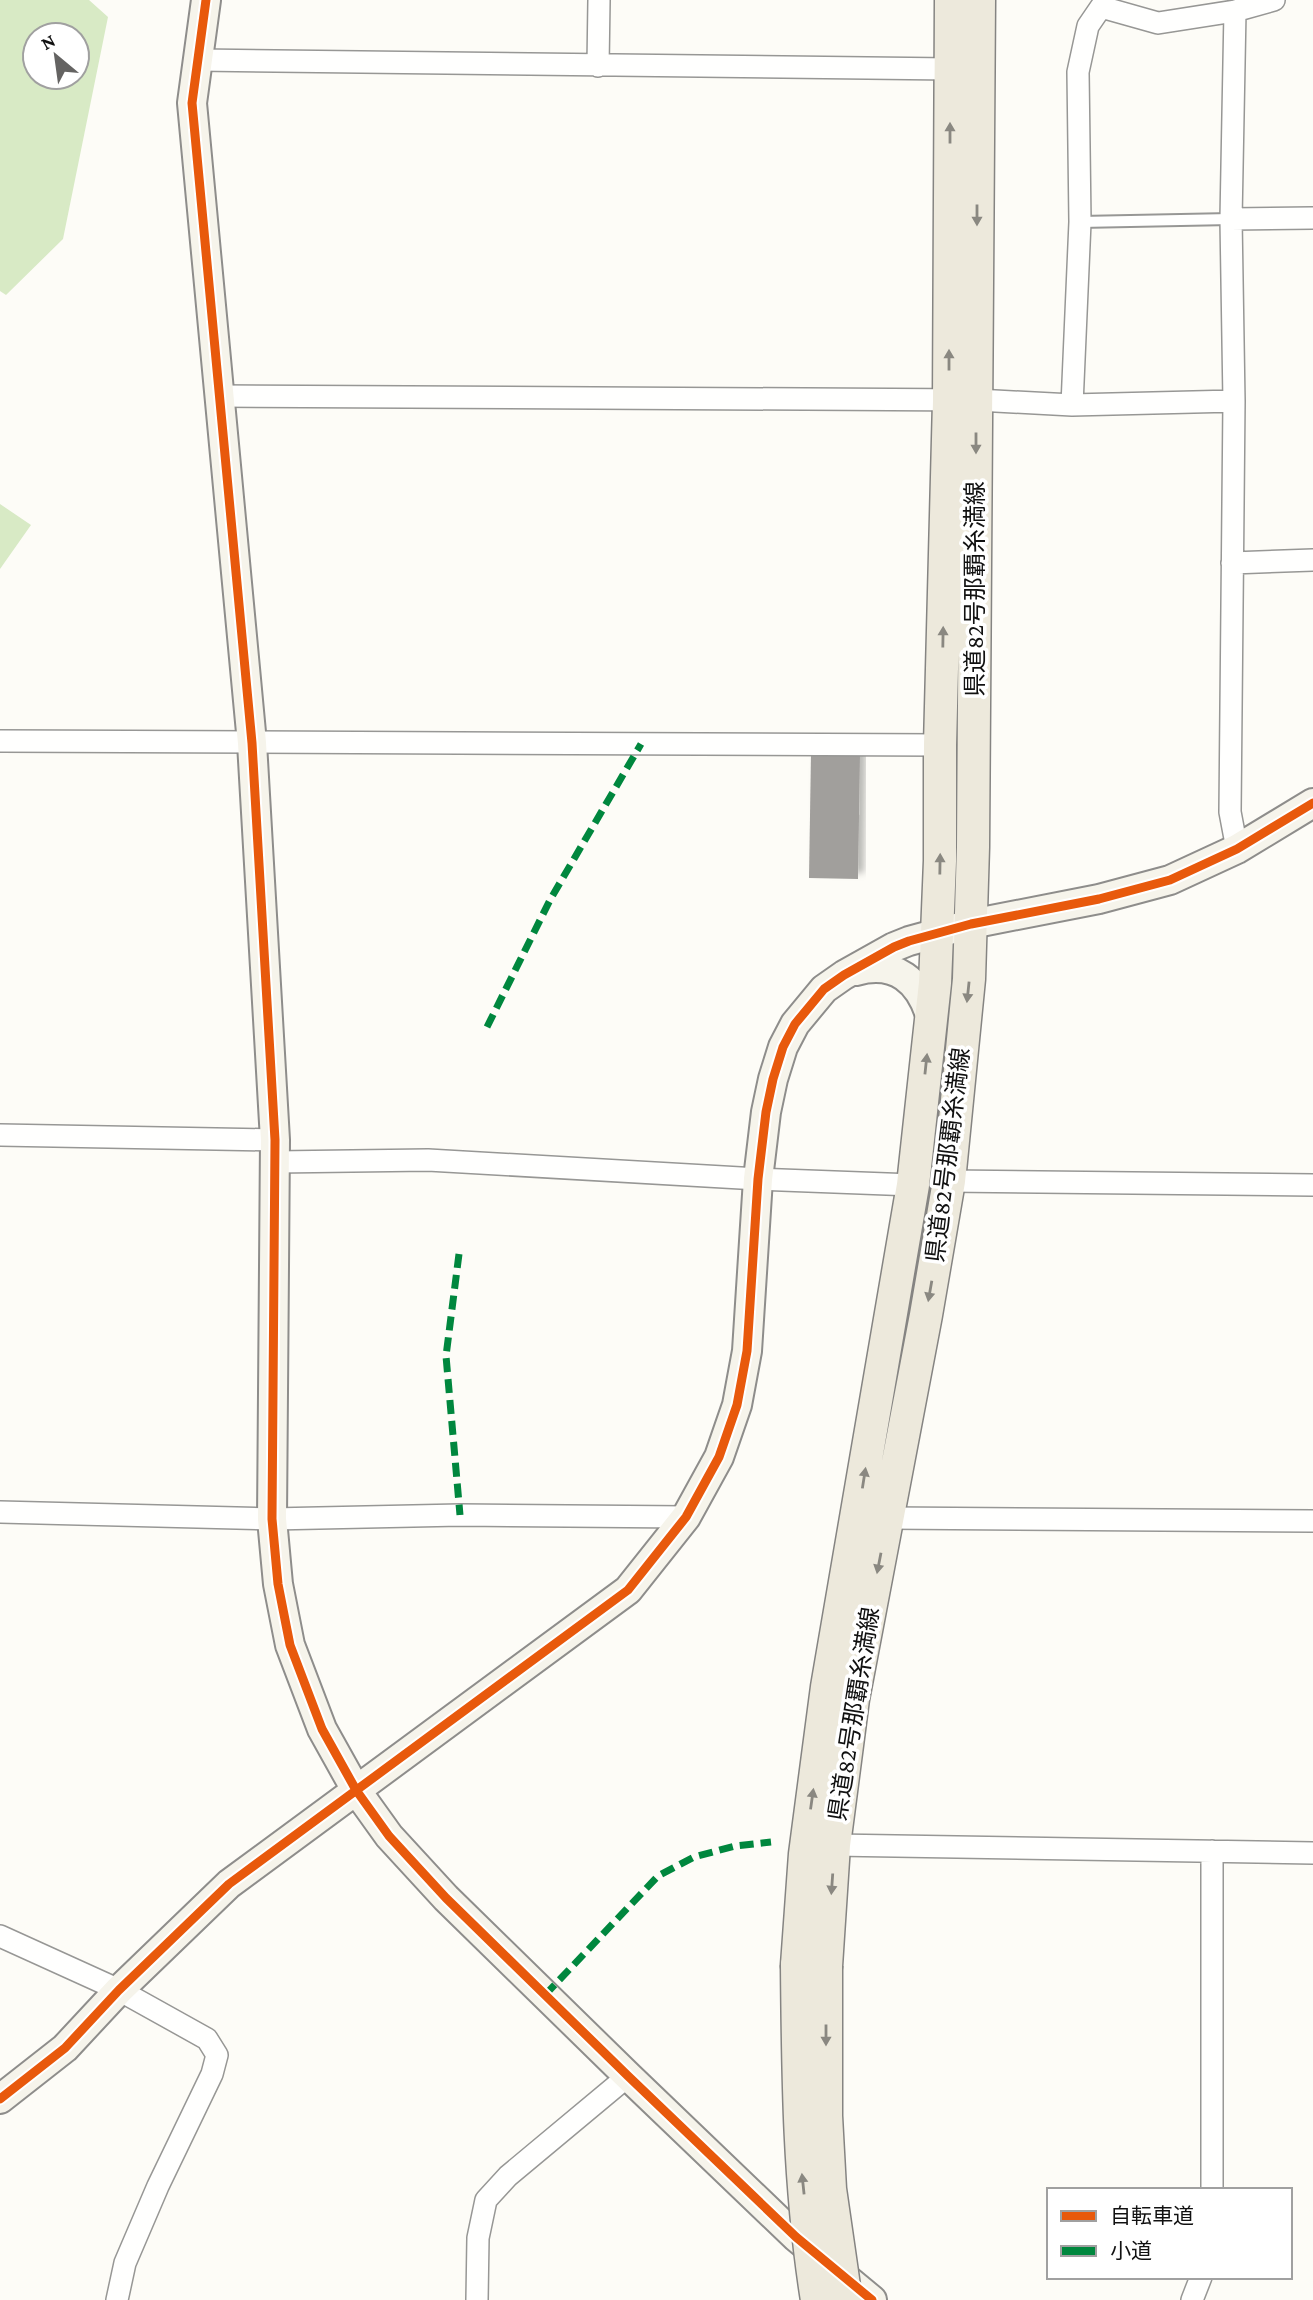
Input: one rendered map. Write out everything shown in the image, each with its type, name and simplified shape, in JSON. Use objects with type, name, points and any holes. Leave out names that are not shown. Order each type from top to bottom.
[{"type":"main road","name":"県道82号那覇糸満線","points":[[817,2300],[800,2158],[811,1966],[834,1845],[853,1699],[949,1181],[969,979],[971,924],[963,400],[950,69],[951,0]]},
{"type":"main road","name":"県道82号那覇糸満線","points":[[846,2300],[834,2224],[811,1966],[805,1854],[827,1687],[913,1185],[931,1018],[938,933],[940,745],[963,400],[979,0]]},
{"type":"street","points":[[206,0],[192,103],[252,743],[275,1151],[272,1519],[278,1584],[290,1645],[322,1729],[356,1790],[389,1836],[446,1898],[628,2076],[796,2237],[873,2300]]},
{"type":"street","points":[[598,0],[598,66]]},
{"type":"street","points":[[1072,405],[1080,222],[1078,72],[1088,26],[1101,7],[1158,23],[1235,11],[1274,0]]},
{"type":"street","points":[[1235,11],[1231,219],[1234,401],[1230,812],[1237,849]]},
{"type":"street","points":[[198,60],[950,69]]},
{"type":"street","points":[[1231,219],[1313,218]]},
{"type":"street","points":[[219,396],[963,400],[1072,405],[1234,401]]},
{"type":"street","points":[[1232,563],[1313,559]]},
{"type":"street","points":[[0,741],[940,745]]},
{"type":"street","points":[[0,2099],[65,2048],[119,1990],[229,1884],[628,1590],[686,1517],[719,1457],[737,1405],[747,1351],[758,1180],[773,1079],[783,1047],[795,1024],[824,989],[894,947],[938,933],[1098,899],[1170,880],[1237,849],[1313,803]]},
{"type":"street","points":[[844,975],[874,967],[893,970],[905,976],[920,992],[931,1018]]},
{"type":"street","points":[[0,1135],[758,1180],[913,1185]]},
{"type":"street","points":[[949,1181],[1313,1185]]},
{"type":"street","points":[[0,1512],[272,1519],[460,1515],[686,1517]]},
{"type":"street","points":[[888,1518],[1313,1521]]},
{"type":"street","points":[[834,1845],[1313,1853]]},
{"type":"street","points":[[1212,1851],[1212,2188]]},
{"type":"street","points":[[0,1936],[119,1990],[207,2039],[217,2056],[212,2074],[158,2186],[125,2263],[117,2300]]},
{"type":"street","points":[[477,2300],[478,2238],[486,2200],[508,2176],[628,2076]]},
{"type":"street","points":[[1192,2300],[1200,2279]]},
{"type":"lane","points":[[1080,222],[1231,219]]},
{"type":"green space","points":[[0,0],[89,0],[108,17],[63,239],[6,295],[0,291]]},
{"type":"green space","points":[[0,504],[31,525],[0,569]]},
{"type":"building","points":[[811,753],[860,754],[858,879],[809,878]]},
{"type":"marked path","points":[[487,1027],[550,900],[641,744]]},
{"type":"marked path","points":[[459,1254],[446,1356],[460,1515]]},
{"type":"marked path","points":[[545,1995],[658,1876],[694,1857],[735,1846],[771,1842]]},
{"type":"cycle path","points":[[206,0],[192,103],[252,743],[275,1140],[272,1519],[278,1584],[290,1645],[322,1729],[356,1790],[389,1836],[446,1898],[628,2076],[796,2237],[872,2300]]},
{"type":"cycle path","points":[[0,2099],[65,2048],[119,1990],[229,1884],[628,1590],[686,1517],[719,1457],[737,1405],[747,1351],[758,1179],[773,1079],[783,1047],[795,1024],[824,989],[844,975],[909,941],[971,924],[1099,899],[1170,880],[1237,849],[1313,803]]}]
